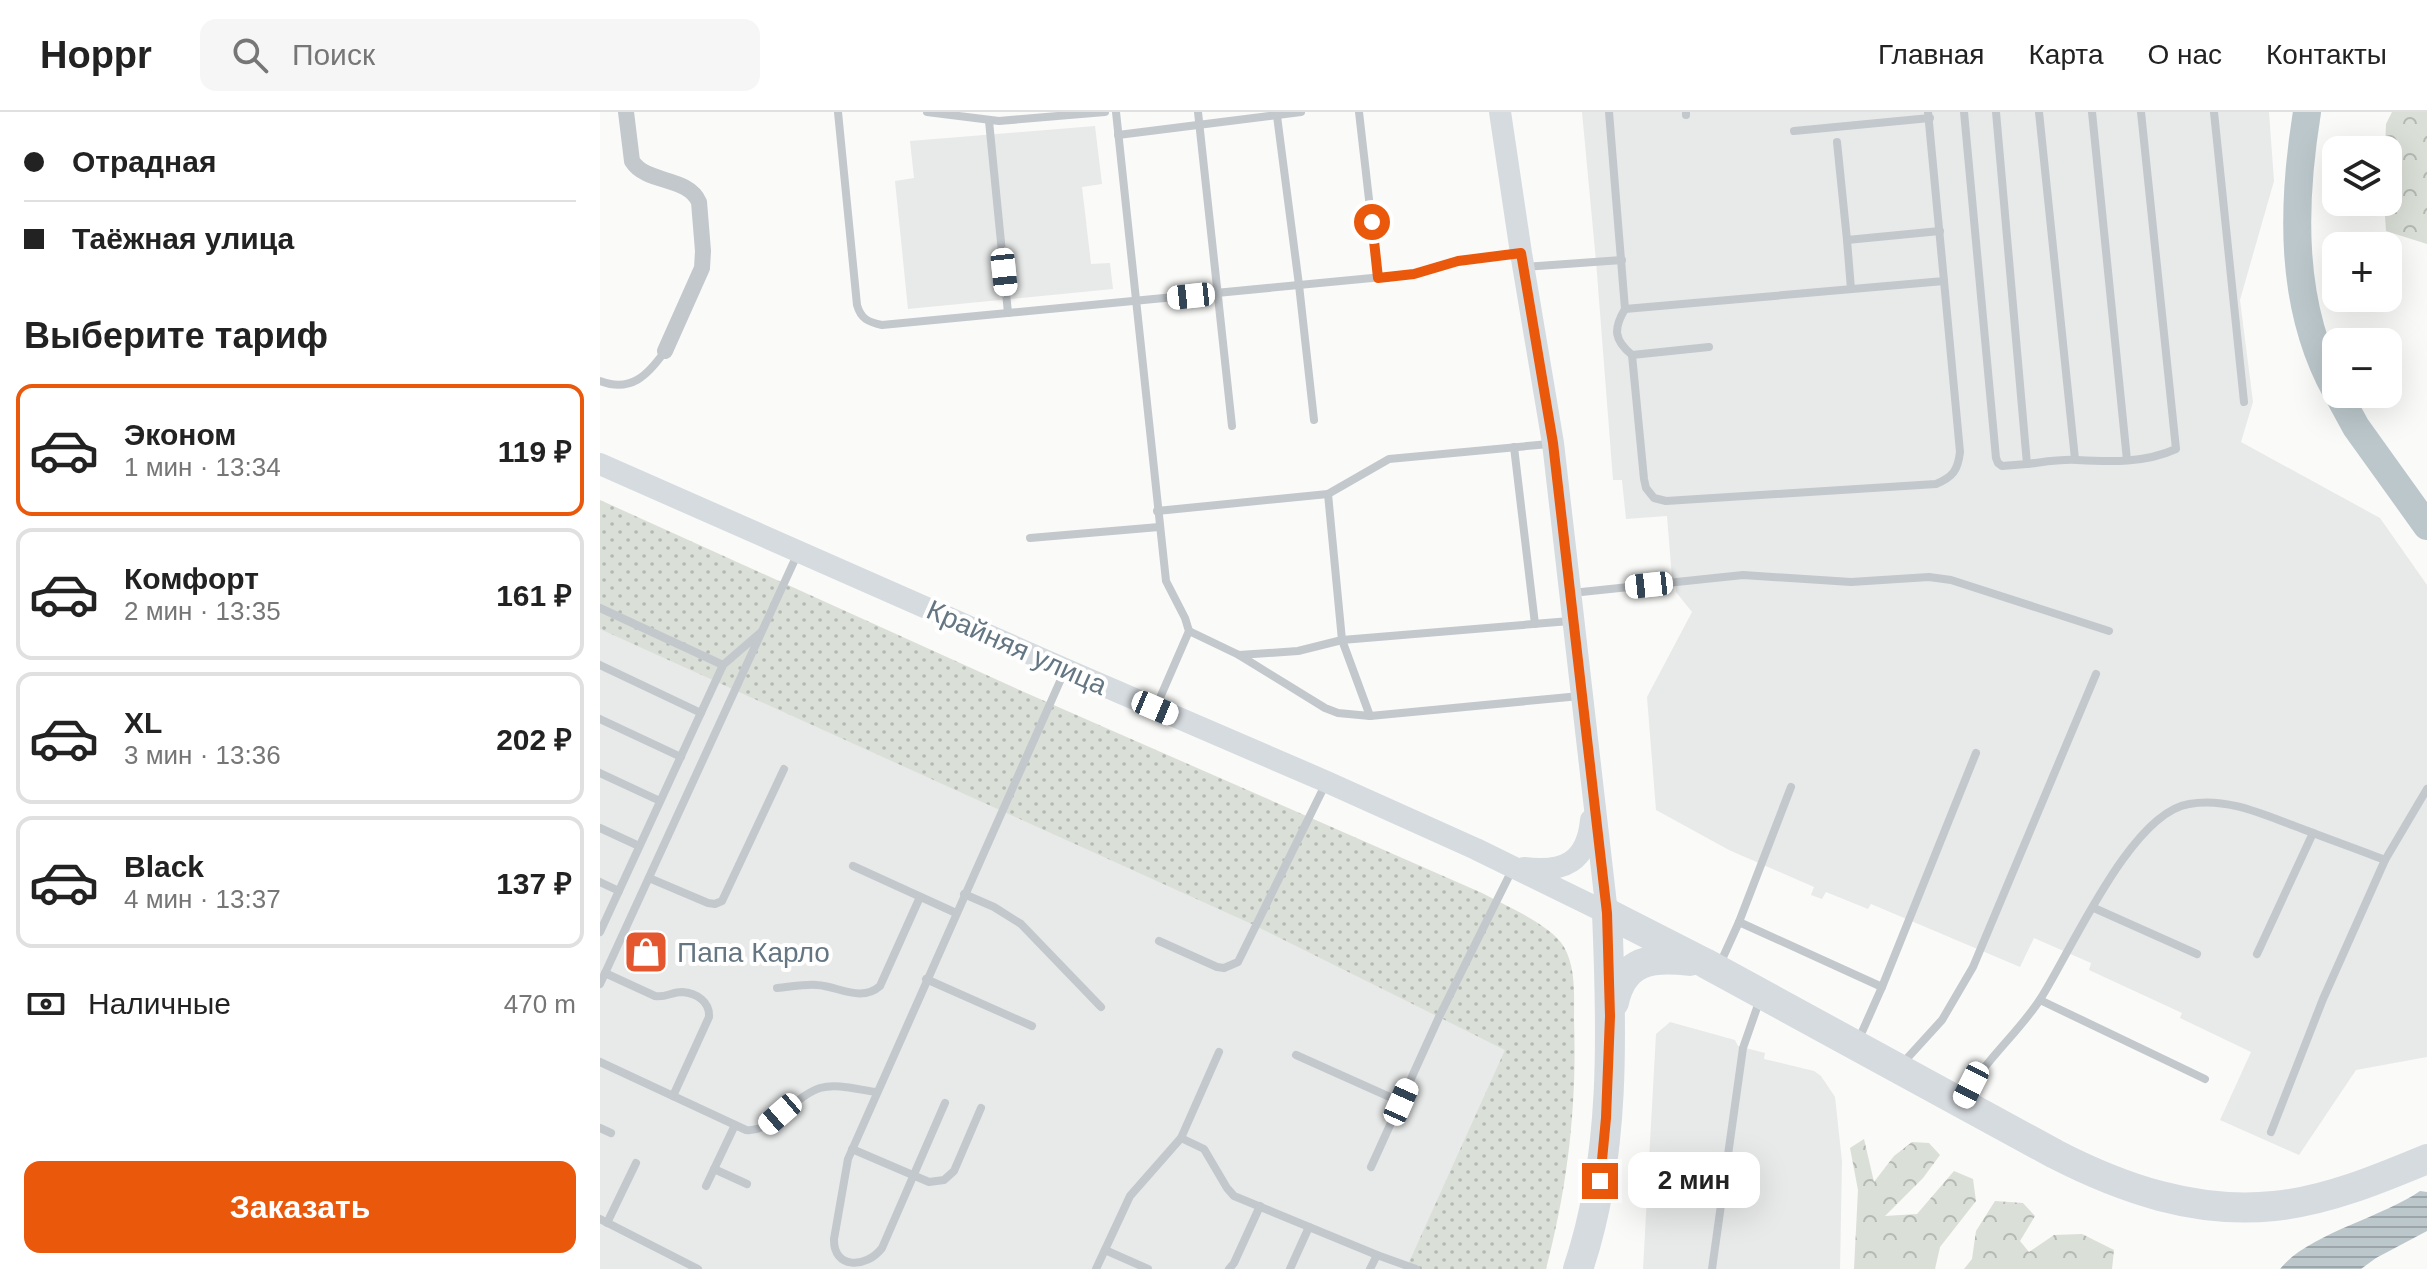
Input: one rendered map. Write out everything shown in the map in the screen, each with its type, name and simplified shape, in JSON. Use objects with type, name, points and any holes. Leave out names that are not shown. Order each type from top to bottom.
[{"type":"highway","points":[[1578,1269],[1598,1198],[1606,1118],[1610,1016],[1607,913],[2077,1165],[2117,1183],[2175,1201],[2214,1206],[2274,1206],[2303,1202],[2427,1159]]},
{"type":"highway","points":[[1610,1016],[1621,978],[1632,968],[1661,959],[1711,967]]},
{"type":"main road","points":[[1500,112],[1553,443],[1607,913]]},
{"type":"main road","name":"Крайняя улица","points":[[600,464],[1327,782],[1607,913]]},
{"type":"main road","points":[[1513,867],[1555,868],[1576,858],[1588,838],[1594,791]]},
{"type":"street","points":[[626,112],[635,166],[688,189],[699,202],[702,268],[665,351]]},
{"type":"lane","points":[[838,112],[857,305],[860,315],[869,323],[882,325],[1378,278],[1414,274],[1458,261],[1622,260]]},
{"type":"lane","points":[[927,112],[1016,121],[1105,112]]},
{"type":"lane","points":[[1116,112],[1166,581],[1189,631],[1155,708]]},
{"type":"lane","points":[[1198,112],[1232,426]]},
{"type":"lane","points":[[1118,135],[1301,112]]},
{"type":"lane","points":[[1359,112],[1378,278]]},
{"type":"lane","points":[[1609,112],[1625,309],[1618,320],[1617,330],[1621,346],[1632,355],[1646,488],[1654,498],[1666,501],[1936,484],[1950,478],[1958,467],[1960,452],[1929,115],[1794,131]]},
{"type":"lane","points":[[1964,112],[1996,458],[2002,466],[2075,459],[2098,462],[2127,460],[2154,457],[2176,449],[2141,112]]},
{"type":"lane","points":[[1996,112],[2027,464]]},
{"type":"lane","points":[[2039,112],[2075,459]]},
{"type":"lane","points":[[2092,112],[2127,460]]},
{"type":"lane","points":[[2214,112],[2244,402]]},
{"type":"lane","points":[[1277,116],[1314,420]]},
{"type":"lane","points":[[981,117],[1008,313]]},
{"type":"lane","points":[[1837,142],[1851,289]]},
{"type":"lane","points":[[1847,240],[1940,231]]},
{"type":"lane","points":[[1625,309],[1944,281]]},
{"type":"lane","points":[[1632,355],[1709,347]]},
{"type":"lane","points":[[600,381],[615,386],[634,383],[658,362],[665,351]]},
{"type":"lane","points":[[1157,511],[1328,494],[1389,459],[1553,443]]},
{"type":"lane","points":[[1514,447],[1535,624]]},
{"type":"lane","points":[[1328,494],[1342,640],[1370,716]]},
{"type":"lane","points":[[1030,538],[1159,527]]},
{"type":"lane","points":[[600,984],[799,550]]},
{"type":"lane","points":[[1571,593],[1743,575],[1862,583],[1929,577],[1951,580],[2109,631]]},
{"type":"lane","points":[[600,608],[723,665]]},
{"type":"lane","points":[[1239,655],[1298,651],[1342,640],[1575,620]]},
{"type":"lane","points":[[600,932],[723,665],[762,631]]},
{"type":"lane","points":[[1189,631],[1239,655],[1325,708],[1346,714],[1370,716],[1583,695]]},
{"type":"lane","points":[[600,665],[701,713]]},
{"type":"lane","points":[[945,1103],[882,1248],[864,1264],[842,1261],[834,1249],[834,1239],[845,1169],[852,1149],[1065,669]]},
{"type":"lane","points":[[1898,1069],[1942,1020],[1973,967],[2096,674]]},
{"type":"lane","points":[[600,719],[681,757]]},
{"type":"lane","points":[[1856,1046],[1976,753]]},
{"type":"lane","points":[[649,878],[708,903],[722,901],[784,769]]},
{"type":"lane","points":[[600,773],[660,801]]},
{"type":"lane","points":[[1159,941],[1217,967],[1238,962],[1327,782]]},
{"type":"lane","points":[[1711,967],[1739,922],[1791,787]]},
{"type":"lane","points":[[2271,1132],[2323,999],[2385,860],[2427,789]]},
{"type":"lane","points":[[1962,1103],[1978,1074],[2040,1000],[2140,834],[2165,812],[2186,804],[2213,801],[2241,806],[2385,860]]},
{"type":"lane","points":[[600,828],[639,846]]},
{"type":"lane","points":[[2257,954],[2313,833]]},
{"type":"lane","points":[[853,866],[956,913]]},
{"type":"lane","points":[[1371,1167],[1439,1017],[1513,867]]},
{"type":"lane","points":[[600,882],[619,891]]},
{"type":"lane","points":[[964,894],[994,907],[1021,924],[1101,1007]]},
{"type":"lane","points":[[777,988],[821,985],[857,994],[873,992],[880,986],[920,897]]},
{"type":"lane","points":[[2094,908],[2197,954]]},
{"type":"lane","points":[[1739,922],[1882,987]]},
{"type":"lane","points":[[605,973],[655,996],[683,992],[707,1004],[709,1017],[673,1096]]},
{"type":"lane","points":[[926,979],[1032,1026]]},
{"type":"lane","points":[[1712,1269],[1743,1048],[1762,994]]},
{"type":"lane","points":[[2040,1000],[2205,1079]]},
{"type":"lane","points":[[1096,1269],[1130,1196],[1181,1138],[1219,1052]]},
{"type":"lane","points":[[1296,1055],[1401,1102]]},
{"type":"lane","points":[[600,1062],[746,1130],[762,1130],[799,1098],[821,1088],[876,1092]]},
{"type":"lane","points":[[852,1149],[913,1176],[937,1182],[954,1171],[981,1108]]},
{"type":"lane","points":[[706,1186],[735,1125]]},
{"type":"lane","points":[[600,1128],[611,1133]]},
{"type":"lane","points":[[1181,1138],[1204,1149],[1234,1196],[1416,1269]]},
{"type":"lane","points":[[636,1163],[604,1221],[698,1269]]},
{"type":"lane","points":[[714,1169],[747,1184]]},
{"type":"lane","points":[[1229,1269],[1260,1206]]},
{"type":"lane","points":[[1290,1269],[1309,1227]]},
{"type":"lane","points":[[1105,1250],[1148,1269]]},
{"type":"lane","points":[[1370,1269],[1377,1255]]},
{"type":"shaded area","points":[[1582,112],[2269,112],[2274,181],[2240,300],[2253,402],[2241,442],[2380,518],[2427,585],[2427,1057],[2356,1070],[2299,1155],[2220,1120],[2251,1052],[2180,1018],[2182,1013],[2089,970],[2091,963],[2034,938],[2020,967],[1871,904],[1868,909],[1826,892],[1822,899],[1811,895],[1814,887],[1729,850],[1656,810],[1647,697],[1692,612],[1676,592],[1675,578],[1672,578],[1667,516],[1626,519],[1622,480],[1613,480]]},
{"type":"shaded area","points":[[1095,126],[1102,184],[1082,187],[1091,264],[1110,263],[1113,289],[908,309],[895,181],[914,178],[910,141]]},
{"type":"shaded area","points":[[600,597],[1526,1037],[1424,1269],[600,1269]]},
{"type":"shaded area","points":[[1670,1022],[1735,1040],[1738,1046],[1765,1053],[1764,1059],[1814,1071],[1821,1076],[1835,1097],[1842,1161],[1840,1269],[1643,1269],[1656,1034]]},
{"type":"shaded area","points":[[2420,1191],[2427,1192],[2427,1231],[2361,1269],[2280,1269],[2308,1246]]},
{"type":"green space","points":[[2392,112],[2427,112],[2427,244],[2402,236],[2402,232],[2386,231],[2385,216],[2402,216],[2402,136],[2386,136],[2386,124]]},
{"type":"green space","points":[[600,500],[1024,692],[1482,893],[1549,931],[1564,947],[1571,964],[1575,1051],[1569,1145],[1560,1207],[1546,1269],[1406,1269],[1505,1050],[1254,925],[600,629]]},
{"type":"green space","points":[[1864,1139],[1874,1182],[1894,1156],[1912,1142],[1929,1143],[1940,1155],[1923,1178],[1885,1216],[1917,1214],[1954,1171],[1973,1179],[1976,1201],[1940,1247],[1935,1269],[1854,1269],[1858,1190],[1850,1148]]},
{"type":"green space","points":[[1995,1201],[2023,1203],[2035,1216],[2020,1241],[2029,1252],[2054,1235],[2082,1234],[2114,1250],[2112,1269],[1964,1269],[1972,1259],[1976,1231]]},
{"type":"waterway","points":[[2307,112],[2299,183],[2298,254],[2302,290],[2322,360]]},
{"type":"waterway","points":[[2346,408],[2427,526]]},
{"type":"place","name":"Папа Карло","points":[[646,952]]},
{"type":"route","points":[[1372,222],[1378,278],[1414,274],[1458,261],[1521,253],[1553,443],[1607,913],[1611,991],[1600,1181]]}]
